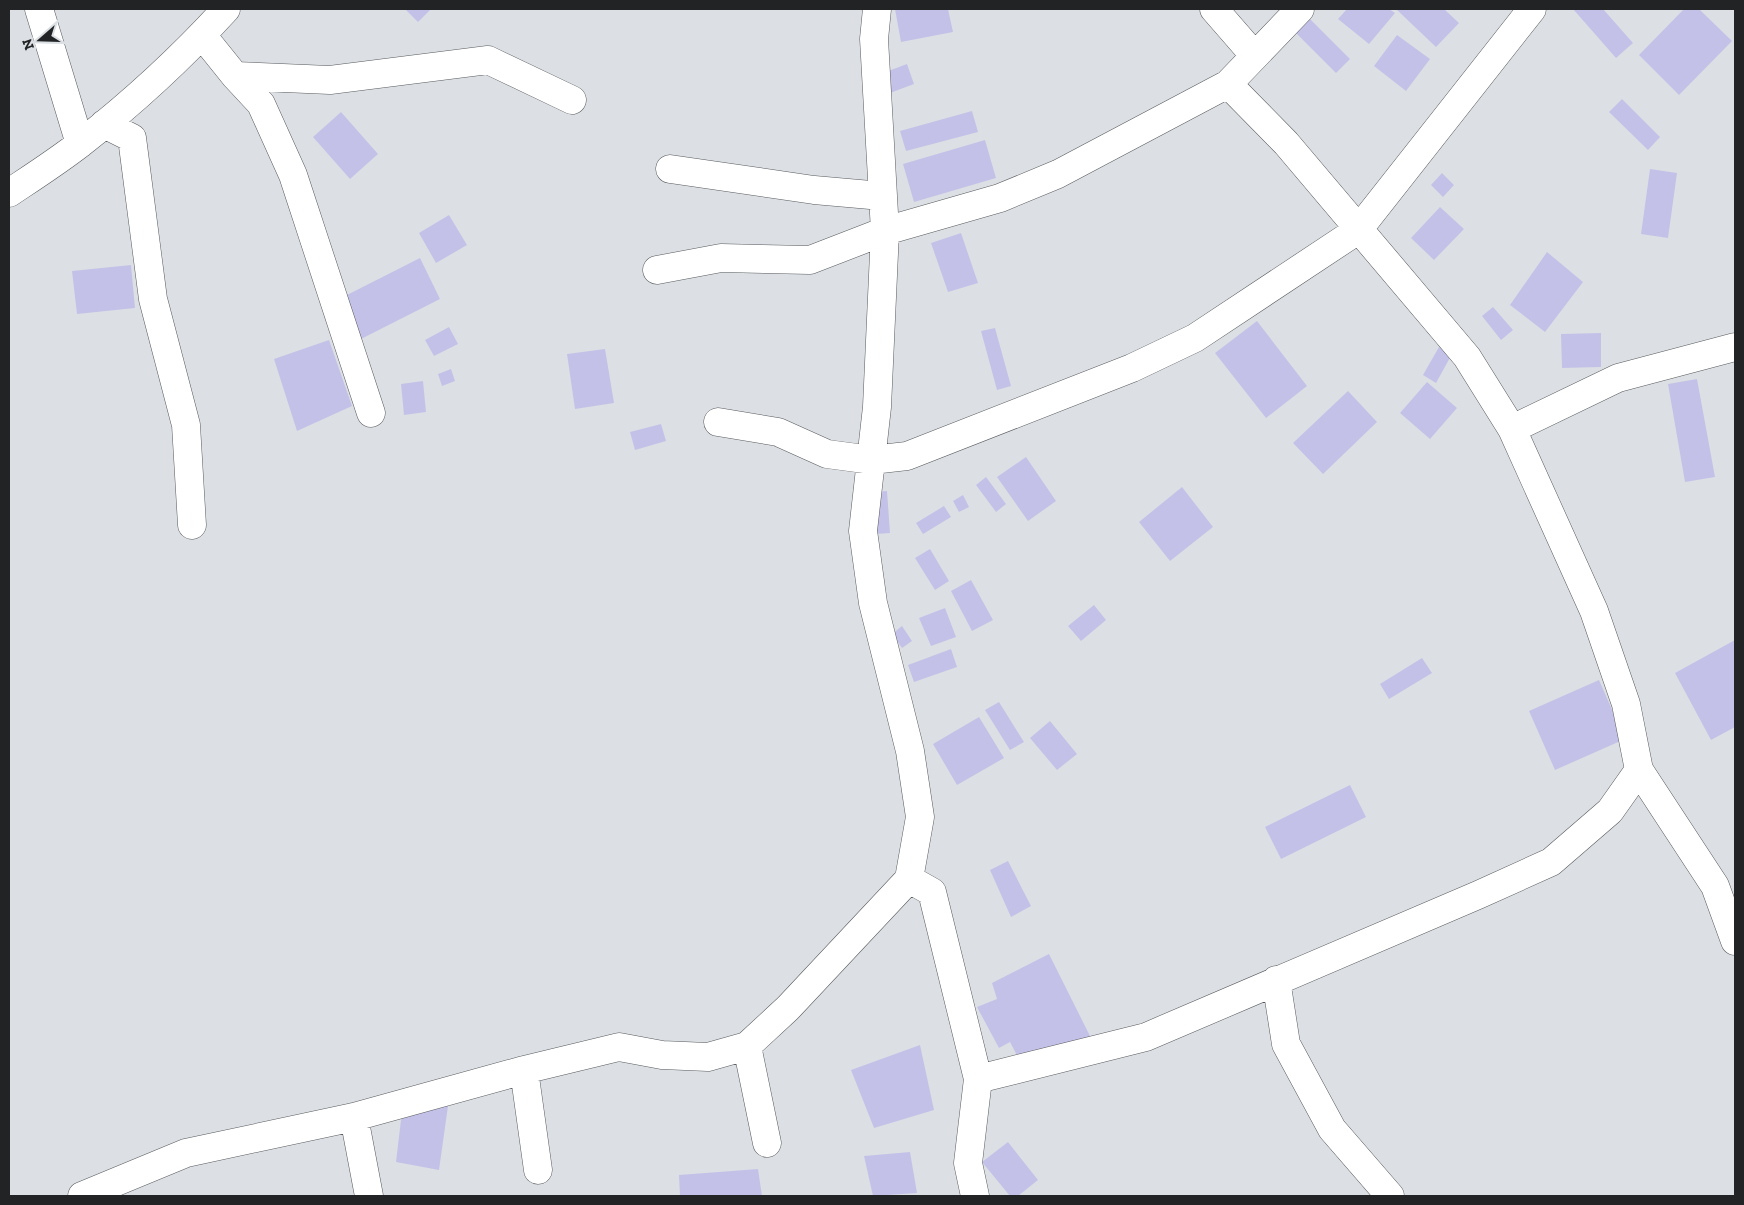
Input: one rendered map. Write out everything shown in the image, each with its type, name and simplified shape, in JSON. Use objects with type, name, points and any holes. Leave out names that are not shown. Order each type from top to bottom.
[{"type":"street","points":[[39,9],[80,144]]},
{"type":"street","points":[[9,193],[80,144],[104,124],[202,35],[226,9]]},
{"type":"street","points":[[82,1196],[186,1154],[354,1117],[524,1070],[619,1047],[662,1055],[708,1057],[747,1046],[788,1008],[910,879],[920,817],[910,751],[873,603],[863,531],[877,407],[885,231],[874,39],[877,9]]},
{"type":"street","points":[[1214,9],[1254,55]]},
{"type":"street","points":[[657,270],[721,258],[810,260],[885,231],[1000,198],[1058,174],[1228,84],[1300,9]]},
{"type":"street","points":[[718,422],[778,432],[827,454],[872,460],[907,456],[1150,359],[1195,338],[1358,230],[1532,9]]},
{"type":"street","points":[[202,35],[235,76],[261,104],[293,175],[371,412]]},
{"type":"street","points":[[235,76],[330,80],[488,60],[572,100]]},
{"type":"street","points":[[1228,84],[1286,143],[1467,357],[1512,429],[1594,611],[1626,704],[1639,770],[1715,886],[1735,940]]},
{"type":"street","points":[[104,124],[132,138],[153,299],[186,425],[192,525]]},
{"type":"street","points":[[670,169],[814,190],[882,196]]},
{"type":"street","points":[[1512,429],[1618,378],[1735,347]]},
{"type":"street","points":[[978,1079],[1146,1037],[1551,862],[1610,811],[1639,770]]},
{"type":"street","points":[[910,879],[932,892],[978,1079],[968,1162],[975,1196]]},
{"type":"street","points":[[1276,980],[1286,1044],[1332,1129],[1390,1196]]},
{"type":"street","points":[[747,1046],[767,1143]]},
{"type":"street","points":[[524,1070],[538,1170]]},
{"type":"street","points":[[354,1117],[369,1196]]},
{"type":"building","points":[[405,9],[431,9],[418,22]]},
{"type":"building","points":[[895,9],[948,9],[953,32],[901,42]]},
{"type":"building","points":[[1347,9],[1389,9],[1395,13],[1369,44],[1338,19]]},
{"type":"building","points":[[1396,9],[1444,9],[1459,23],[1436,47]]},
{"type":"building","points":[[1573,9],[1603,9],[1633,43],[1616,58]]},
{"type":"building","points":[[1684,9],[1699,9],[1732,41],[1679,95],[1639,55]]},
{"type":"building","points":[[1304,13],[1350,59],[1336,73],[1290,27]]},
{"type":"building","points":[[1397,35],[1430,59],[1406,91],[1374,66]]},
{"type":"building","points":[[907,64],[914,84],[890,93],[883,73]]},
{"type":"building","points":[[1622,99],[1660,137],[1648,150],[1609,112]]},
{"type":"building","points":[[972,111],[978,132],[906,151],[900,131]]},
{"type":"building","points":[[341,112],[378,154],[350,179],[313,137]]},
{"type":"building","points":[[985,140],[996,178],[914,202],[903,164]]},
{"type":"building","points":[[1650,169],[1677,173],[1668,238],[1641,234]]},
{"type":"building","points":[[1442,173],[1454,185],[1443,197],[1431,185]]},
{"type":"building","points":[[1440,207],[1464,229],[1434,260],[1411,238]]},
{"type":"building","points":[[449,215],[467,245],[436,263],[419,233]]},
{"type":"building","points":[[961,233],[978,283],[948,292],[931,243]]},
{"type":"building","points":[[1547,252],[1583,282],[1545,332],[1510,305]]},
{"type":"building","points":[[420,258],[440,299],[359,340],[339,299]]},
{"type":"building","points":[[131,265],[135,308],[77,314],[72,271]]},
{"type":"building","points":[[1493,307],[1513,330],[1501,340],[1482,316]]},
{"type":"building","points":[[1257,321],[1307,386],[1266,418],[1215,353]]},
{"type":"building","points":[[449,327],[458,344],[434,356],[425,340]]},
{"type":"building","points":[[995,328],[1011,386],[997,390],[981,331]]},
{"type":"building","points":[[1601,333],[1601,367],[1562,368],[1561,334]]},
{"type":"building","points":[[329,340],[352,406],[297,431],[274,359]]},
{"type":"building","points":[[1439,347],[1452,354],[1436,383],[1423,375]]},
{"type":"building","points":[[605,349],[614,403],[575,409],[567,354]]},
{"type":"building","points":[[451,369],[455,381],[442,386],[438,374]]},
{"type":"building","points":[[1697,379],[1715,477],[1685,482],[1668,384]]},
{"type":"building","points":[[423,381],[426,412],[404,415],[401,384]]},
{"type":"building","points":[[1427,382],[1457,408],[1430,439],[1400,413]]},
{"type":"building","points":[[1348,391],[1377,422],[1323,474],[1293,443]]},
{"type":"building","points":[[661,424],[666,441],[635,450],[630,432]]},
{"type":"building","points":[[1026,457],[1056,501],[1028,521],[997,477]]},
{"type":"building","points":[[986,477],[1006,504],[996,512],[976,485]]},
{"type":"building","points":[[1182,487],[1213,527],[1170,561],[1139,522]]},
{"type":"building","points":[[887,491],[890,533],[877,534],[874,492]]},
{"type":"building","points":[[963,495],[969,507],[959,512],[953,501]]},
{"type":"building","points":[[944,506],[951,517],[923,534],[916,523]]},
{"type":"building","points":[[930,549],[949,581],[935,590],[915,558]]},
{"type":"building","points":[[971,580],[993,620],[972,631],[951,591]]},
{"type":"building","points":[[1094,605],[1106,620],[1081,641],[1068,626]]},
{"type":"building","points":[[945,608],[956,637],[931,646],[919,618]]},
{"type":"building","points":[[902,626],[912,641],[902,648],[892,634]]},
{"type":"building","points":[[1735,640],[1735,727],[1711,740],[1675,673]]},
{"type":"building","points":[[951,649],[957,667],[914,682],[908,665]]},
{"type":"building","points":[[1422,658],[1432,673],[1389,699],[1380,684]]},
{"type":"building","points":[[1599,680],[1625,739],[1555,770],[1529,711]]},
{"type":"building","points":[[999,702],[1024,742],[1010,750],[985,710]]},
{"type":"building","points":[[979,717],[1004,758],[957,785],[933,744]]},
{"type":"building","points":[[1050,721],[1077,754],[1057,770],[1030,738]]},
{"type":"building","points":[[1350,785],[1366,817],[1281,859],[1265,827]]},
{"type":"building","points":[[1008,861],[1031,906],[1011,917],[990,870]]},
{"type":"building","points":[[1049,954],[1092,1040],[1022,1065],[1010,1042],[999,1048],[977,1007],[997,999],[992,983]]},
{"type":"building","points":[[920,1045],[934,1110],[874,1128],[851,1070]]},
{"type":"building","points":[[403,1103],[448,1106],[439,1170],[396,1162]]},
{"type":"building","points":[[1008,1142],[1038,1180],[1018,1196],[1010,1196],[982,1162]]},
{"type":"building","points":[[910,1152],[917,1193],[873,1196],[864,1156]]},
{"type":"building","points":[[758,1169],[762,1196],[680,1196],[679,1175]]}]
